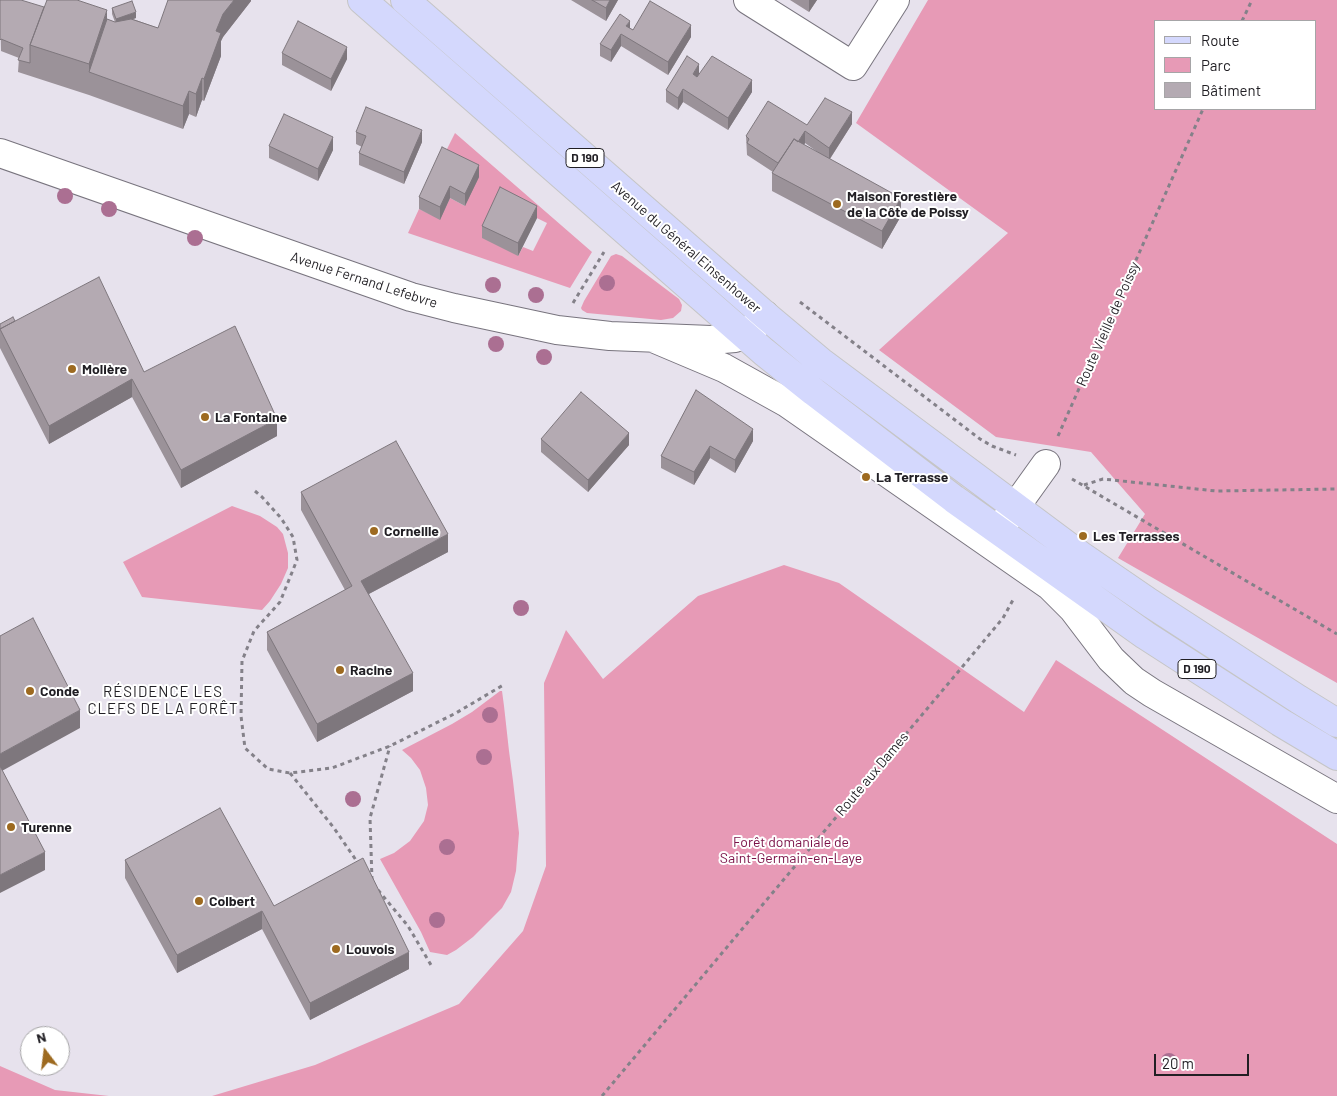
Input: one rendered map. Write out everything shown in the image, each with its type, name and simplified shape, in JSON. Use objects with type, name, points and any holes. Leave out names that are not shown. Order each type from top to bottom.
[{"type":"main road","name":"Avenue du Général Einsenhower","points":[[362,0],[744,334]]},
{"type":"main road","name":"Avenue du Général Einsenhower","points":[[405,0],[765,316]]},
{"type":"main road","name":"D 190","points":[[765,316],[815,358],[1052,534],[1150,603],[1337,723]]},
{"type":"main road","name":"D 190","points":[[744,334],[814,392],[998,531],[1033,566],[1337,756]]},
{"type":"street","points":[[748,0],[853,66],[895,0]]},
{"type":"street","name":"Avenue Fernand Lefebvre","points":[[0,153],[411,298],[557,330],[610,336],[711,340],[735,338],[744,334],[765,316]]},
{"type":"street","points":[[653,338],[724,368],[787,403],[945,512],[1033,566],[1073,609],[1111,659],[1134,681],[1337,799]]},
{"type":"street","name":"D 190","points":[[814,392],[837,439]]},
{"type":"street","points":[[945,512],[998,531],[1046,464]]},
{"type":"street","points":[[1033,566],[1052,534]]},
{"type":"path","points":[[1242,20],[1252,0]]},
{"type":"path","name":"Route Vieille de Poissy","points":[[1046,464],[1203,110]]},
{"type":"path","points":[[572,304],[605,250]]},
{"type":"path","points":[[796,299],[992,446],[1046,464]]},
{"type":"path","points":[[1337,488],[1216,491],[1103,479],[1083,485],[1337,634]]},
{"type":"path","points":[[254,491],[281,518],[292,537],[298,560],[280,602],[254,631],[242,661],[240,716],[245,748],[268,769],[290,773],[332,768],[390,746],[456,713],[505,684]]},
{"type":"path","name":"Route aux Dames","points":[[602,1096],[1002,618],[1033,566]]},
{"type":"path","points":[[367,875],[372,883],[370,818],[390,746]]},
{"type":"path","points":[[290,773],[334,828],[361,867]]},
{"type":"path","points":[[376,888],[408,926],[431,965]]},
{"type":"green space","points":[[928,0],[1337,0],[1337,683],[1118,558],[1145,514],[1091,452],[996,437],[879,350],[1008,233],[856,123]]},
{"type":"green space","points":[[455,133],[592,252],[570,288],[408,233],[419,209],[440,219],[450,198],[465,206],[442,159]],"holes":[[[500,200],[547,223],[533,251],[523,247],[518,256]]]},
{"type":"green space","points":[[616,254],[622,256],[679,299],[682,305],[681,311],[673,318],[661,320],[587,313],[582,310],[584,301],[611,256]]},
{"type":"green space","points":[[232,506],[260,516],[277,527],[283,534],[288,553],[288,568],[281,584],[262,610],[142,597],[123,562]]},
{"type":"green space","name":"Forêt domaniale de Saint-Germain-en-Laye","points":[[784,565],[839,583],[1024,712],[1056,660],[1337,844],[1337,1096],[212,1096],[315,1065],[459,1004],[523,931],[546,866],[544,683],[566,630],[603,679],[698,596]]},
{"type":"green space","points":[[502,691],[519,833],[516,871],[511,892],[502,908],[473,937],[456,950],[447,955],[430,952],[421,932],[380,859],[394,853],[410,841],[424,821],[428,805],[426,788],[420,770],[402,750],[472,712]]},
{"type":"green space","points":[[0,1066],[55,1090],[109,1096],[0,1096]]},
{"type":"building","points":[[0,0],[21,0],[44,7],[30,45],[30,63],[18,60],[23,48],[0,40]]},
{"type":"building","points":[[47,0],[77,0],[107,10],[89,64],[30,45]]},
{"type":"building","points":[[168,0],[234,0],[223,14],[216,31],[221,33],[204,79],[202,78],[196,94],[189,91],[183,106],[89,72],[107,19],[115,22],[131,19],[158,28]]},
{"type":"building","points":[[592,0],[610,0],[606,8]]},
{"type":"building","points":[[132,1],[136,12],[116,19],[112,8]]},
{"type":"building","points":[[650,1],[691,25],[668,62],[621,34],[611,50],[600,44],[620,14],[630,21],[626,26],[633,30]]},
{"type":"building","points":[[298,21],[347,47],[331,79],[282,53]]},
{"type":"building","points":[[687,56],[699,64],[693,74],[697,77],[712,56],[752,80],[728,118],[683,89],[678,98],[666,90]]},
{"type":"building","points":[[825,98],[852,112],[829,148],[805,131],[798,142],[794,139],[778,163],[747,143],[749,139],[746,136],[768,101],[807,125]]},
{"type":"building","points":[[366,107],[422,130],[404,172],[359,153],[366,136],[356,132]]},
{"type":"building","points":[[284,114],[333,137],[318,169],[269,146]]},
{"type":"building","points":[[794,139],[901,198],[882,231],[772,173]]},
{"type":"building","points":[[442,147],[479,165],[465,194],[450,186],[440,207],[419,197]]},
{"type":"building","points":[[500,187],[537,206],[518,243],[482,226]]},
{"type":"building","points":[[99,277],[144,372],[235,326],[277,419],[181,470],[132,379],[49,426],[0,329]]},
{"type":"building","points":[[13,317],[15,321],[0,329],[0,324]]},
{"type":"building","points":[[696,390],[753,429],[735,460],[710,446],[694,472],[661,456]]},
{"type":"building","points":[[581,392],[629,433],[588,480],[541,439]]},
{"type":"building","points":[[396,441],[448,534],[361,581],[413,673],[317,724],[267,632],[352,586],[301,492]]},
{"type":"building","name":"Conde","points":[[33,618],[80,710],[0,754],[0,636]]},
{"type":"building","name":"Turenne","points":[[0,766],[45,852],[0,875]]},
{"type":"building","points":[[220,808],[274,906],[363,858],[409,952],[310,1003],[262,911],[177,955],[125,860]]},
{"type":"place","name":"Maison Forestière de la Côte de Poissy","points":[[837,204]]},
{"type":"place","name":"Molière","points":[[72,369]]},
{"type":"place","name":"La Fontaine","points":[[205,417]]},
{"type":"place","name":"La Terrasse","points":[[866,477]]},
{"type":"place","name":"Corneille","points":[[374,531]]},
{"type":"place","name":"Les Terrasses","points":[[1083,536]]},
{"type":"place","name":"Racine","points":[[340,670]]},
{"type":"place","name":"Conde","points":[[30,691]]},
{"type":"place","name":"Turenne","points":[[11,827]]},
{"type":"place","name":"Colbert","points":[[199,901]]},
{"type":"place","name":"Louvois","points":[[336,949]]},
{"type":"district","name":"RÉSIDENCE LES CLEFS DE LA FORÊT","points":[[163,700]]}]
